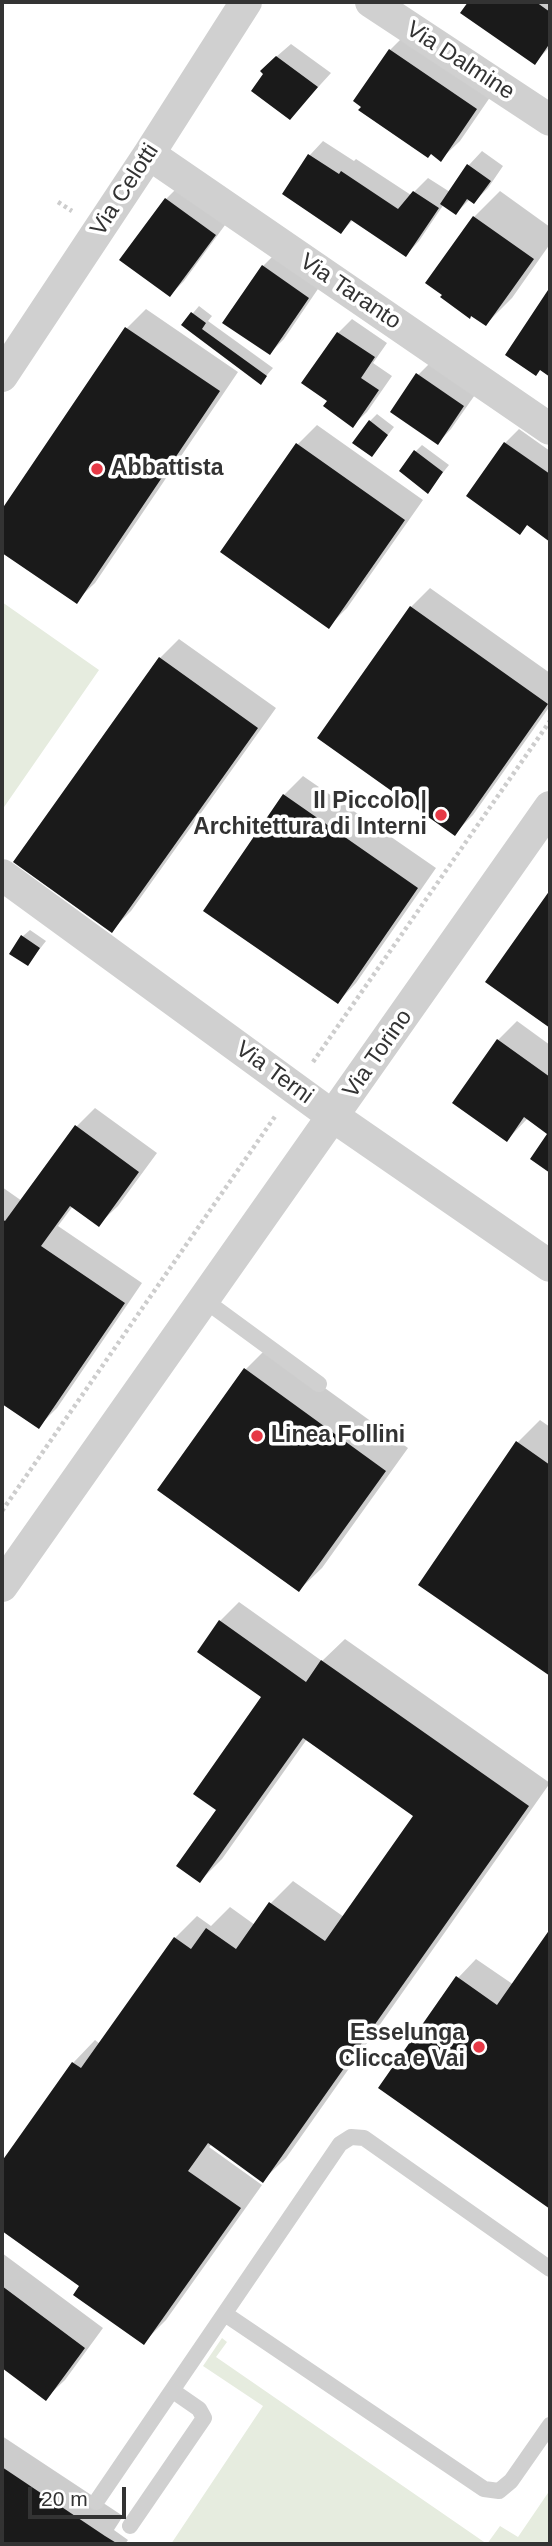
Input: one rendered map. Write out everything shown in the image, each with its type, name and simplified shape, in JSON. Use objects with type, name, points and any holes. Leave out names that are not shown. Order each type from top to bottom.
[{"type":"street","name":"Via Celotti","points":[[2,376],[246,2]]},
{"type":"street","name":"Via Dalmine","points":[[371,2],[550,120]]},
{"type":"street","name":"Via Taranto","points":[[149,154],[550,429]]},
{"type":"street","name":"Via Torino","points":[[2,1586],[550,807]]},
{"type":"street","name":"Via Terni","points":[[2,875],[334,1117],[550,1266]]},
{"type":"lane","points":[[203,1299],[319,1384]]},
{"type":"lane","points":[[96,2502],[340,2144],[351,2137],[364,2138],[550,2269]]},
{"type":"lane","points":[[225,2314],[484,2489],[499,2491],[511,2481],[550,2425]]},
{"type":"lane","points":[[130,2526],[204,2418],[199,2409],[173,2391]]},
{"type":"shaded area","points":[[2,602],[99,670],[2,810]]},
{"type":"shaded area","points":[[222,2338],[227,2342],[216,2357],[487,2544],[171,2544],[263,2406],[203,2366]]},
{"type":"shaded area","points":[[550,2490],[550,2544],[487,2544],[500,2526],[518,2537]]},
{"type":"building","points":[[468,2],[536,2],[550,12],[550,43],[535,65],[460,13]]},
{"type":"building","points":[[389,49],[477,109],[441,162],[431,154],[428,158],[358,110],[361,107],[353,101]]},
{"type":"building","points":[[276,56],[318,87],[290,120],[251,91],[263,74],[260,71]]},
{"type":"building","points":[[308,154],[339,174],[341,171],[398,209],[413,191],[439,208],[406,257],[351,220],[341,234],[282,194]]},
{"type":"building","points":[[467,164],[491,181],[474,204],[467,199],[456,215],[440,204]]},
{"type":"building","points":[[165,198],[216,235],[170,297],[119,260]]},
{"type":"building","points":[[473,216],[534,259],[486,326],[471,316],[470,319],[425,283]]},
{"type":"building","points":[[262,265],[309,298],[270,355],[222,323]]},
{"type":"building","points":[[550,287],[550,377],[540,370],[536,376],[505,355]]},
{"type":"building","points":[[191,312],[206,323],[202,329],[267,376],[261,385],[181,325]]},
{"type":"building","points":[[125,327],[220,391],[77,604],[2,553],[2,509]]},
{"type":"building","points":[[337,332],[375,357],[361,378],[379,390],[353,428],[323,406],[327,401],[301,383]]},
{"type":"building","points":[[416,373],[464,406],[438,445],[390,412]]},
{"type":"building","points":[[369,420],[388,435],[372,457],[352,443]]},
{"type":"building","points":[[504,442],[550,474],[550,542],[527,525],[520,535],[466,496]]},
{"type":"building","points":[[296,443],[405,520],[329,629],[220,552]]},
{"type":"building","points":[[414,450],[443,472],[428,494],[399,471]]},
{"type":"building","points":[[410,606],[548,704],[455,836],[317,738]]},
{"type":"building","points":[[159,657],[258,728],[112,933],[13,862]]},
{"type":"building","points":[[283,794],[418,888],[338,1004],[203,911]]},
{"type":"building","points":[[550,890],[550,1028],[485,982]]},
{"type":"building","points":[[21,935],[40,948],[28,966],[9,954]]},
{"type":"building","points":[[497,1039],[550,1077],[550,1173],[530,1159],[547,1134],[524,1117],[507,1142],[452,1103]]},
{"type":"building","points":[[75,1125],[139,1172],[99,1227],[70,1206],[41,1246],[125,1303],[39,1429],[2,1404],[2,1219],[5,1221]]},
{"type":"building","points":[[244,1368],[386,1471],[299,1592],[157,1490]]},
{"type":"building","points":[[516,1441],[550,1465],[550,1676],[418,1585]]},
{"type":"building","points":[[219,1620],[306,1682],[321,1660],[529,1806],[263,2183],[208,2143],[188,2171],[241,2208],[144,2345],[73,2295],[79,2286],[2,2231],[2,2161],[72,2062],[81,2068],[174,1937],[191,1949],[206,1928],[236,1949],[269,1902],[325,1941],[413,1816],[303,1738],[200,1883],[176,1866],[216,1810],[193,1794],[261,1697],[197,1652]]},
{"type":"building","name":"Esselunga Clicca e Vai","points":[[550,1929],[550,2209],[378,2088],[456,1976],[497,2005]]},
{"type":"building","points":[[2,2286],[85,2348],[46,2401],[2,2368]]},
{"type":"building","points":[[2,2467],[105,2536],[118,2544],[2,2544]]},
{"type":"place","name":"Abbattista","points":[[97,469]]},
{"type":"place","name":"Il Piccolo | Architettura di Interni","points":[[441,815]]},
{"type":"place","name":"Linea Follini","points":[[257,1436]]},
{"type":"place","name":"Esselunga Clicca e Vai","points":[[479,2047]]}]
